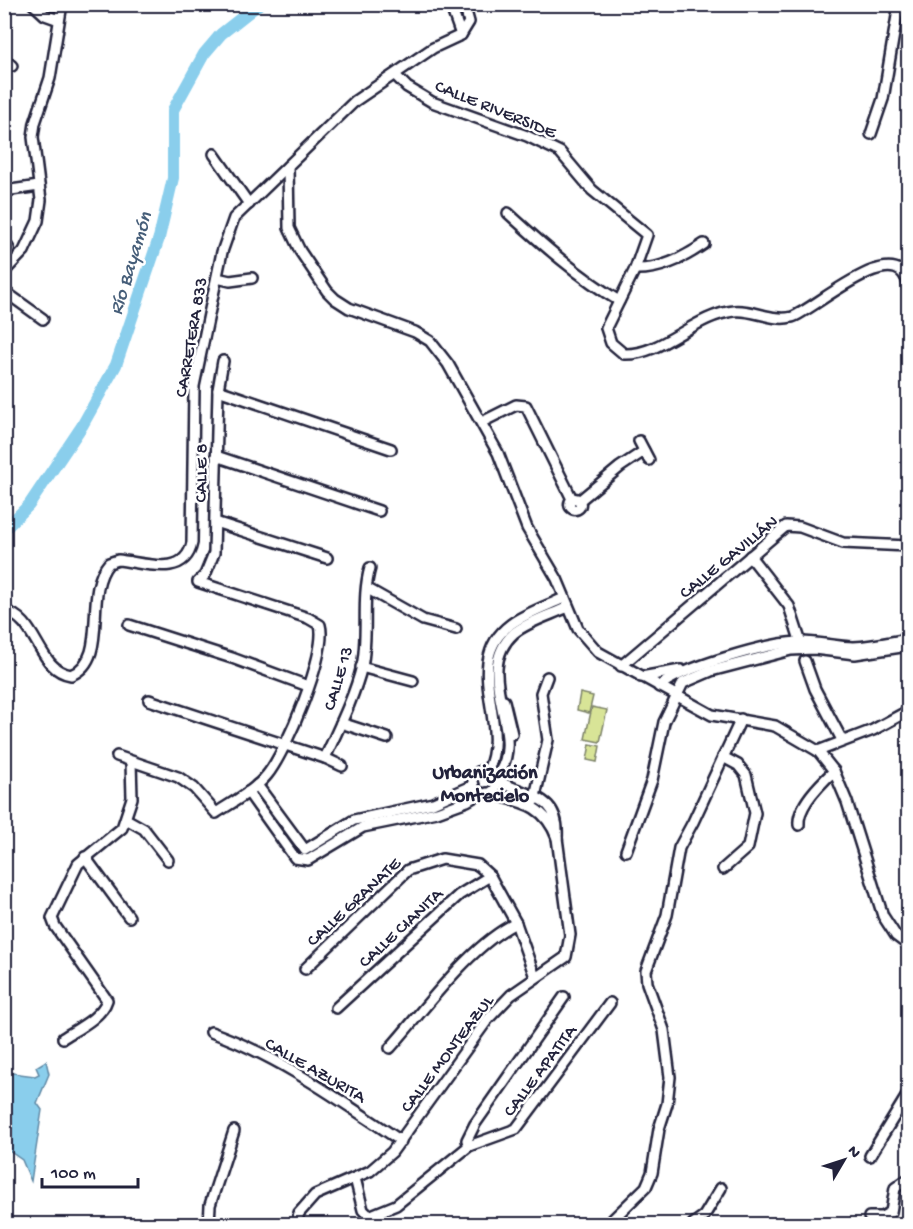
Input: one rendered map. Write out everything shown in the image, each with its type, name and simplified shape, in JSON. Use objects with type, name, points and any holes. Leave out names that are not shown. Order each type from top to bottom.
[{"type":"street","points":[[33,4],[45,15],[59,20]]},
{"type":"street","points":[[4,272],[24,251],[34,234],[40,211],[33,136],[50,78],[62,4]]},
{"type":"street","points":[[450,4],[461,35]]},
{"type":"street","points":[[461,35],[469,22],[464,4]]},
{"type":"street","points":[[871,134],[883,99],[899,4]]},
{"type":"street","name":"CARRETERA 833","points":[[4,611],[21,619],[28,626],[55,669],[71,675],[80,671],[91,656],[99,580],[109,563],[118,560],[176,566],[187,559],[192,543],[194,387],[228,230],[234,218],[355,101],[433,48],[461,35]]},
{"type":"street","name":"CALLE RIVERSIDE","points":[[395,75],[407,87],[432,102],[527,136],[560,152],[592,190],[646,235],[634,268],[606,328],[607,336],[619,351],[632,354],[641,353],[710,317],[724,313],[746,311],[777,319],[795,316],[855,278],[883,267],[897,270],[909,284]]},
{"type":"street","points":[[214,154],[249,204]]},
{"type":"street","points":[[288,166],[289,228],[300,251],[327,291],[349,308],[415,332],[430,340],[448,363],[498,453],[527,528],[578,629],[591,644],[621,666],[712,715],[775,726],[818,752],[834,771],[848,803],[882,916],[897,936],[909,945]]},
{"type":"street","points":[[4,191],[39,186]]},
{"type":"street","points":[[508,213],[554,255],[590,283],[619,301]]},
{"type":"street","points":[[634,268],[644,269],[684,258],[704,244]]},
{"type":"street","points":[[217,278],[230,281],[252,278]]},
{"type":"street","points":[[4,291],[43,319]]},
{"type":"street","name":"CALLE 8","points":[[223,361],[218,390],[214,553],[205,575],[198,582],[308,618],[320,625],[322,633],[319,657],[308,686]]},
{"type":"street","points":[[218,390],[391,449]]},
{"type":"street","points":[[482,422],[516,405],[526,406],[576,500],[620,467],[647,455],[639,441]]},
{"type":"street","points":[[216,456],[379,511]]},
{"type":"street","points":[[215,522],[327,558]]},
{"type":"street","name":"CALLE GAVILLÁN","points":[[621,666],[786,526],[800,526],[843,543],[909,546]]},
{"type":"street","points":[[747,558],[789,606],[798,646]]},
{"type":"street","name":"CALLE 13","points":[[325,758],[362,667],[370,568]]},
{"type":"street","points":[[368,589],[423,620],[456,629]]},
{"type":"street","points":[[481,790],[476,775],[488,770],[493,760],[496,738],[486,675],[490,649],[509,625],[564,598]]},
{"type":"street","points":[[257,785],[305,850],[354,820],[496,787],[507,744],[499,694],[497,660],[510,638],[520,629],[568,608]]},
{"type":"street","points":[[117,756],[178,777],[194,788],[216,813],[257,785],[277,762],[308,686],[232,658],[129,626]]},
{"type":"street","points":[[662,689],[670,678],[798,646],[852,647],[909,639]]},
{"type":"street","points":[[798,646],[855,654],[909,646]]},
{"type":"street","points":[[805,661],[815,689],[842,740]]},
{"type":"street","points":[[362,667],[413,681]]},
{"type":"street","points":[[641,677],[699,671]]},
{"type":"street","points":[[626,851],[652,780],[664,722],[675,694],[682,683],[699,671]]},
{"type":"street","points":[[481,790],[532,806],[548,740],[541,693],[547,677]]},
{"type":"street","points":[[149,700],[325,758],[342,766]]},
{"type":"street","points":[[818,752],[842,740],[873,730],[909,711]]},
{"type":"street","points":[[608,1224],[646,1187],[652,1173],[659,1129],[667,1104],[670,1077],[664,1030],[647,983],[646,971],[667,915],[679,848],[741,719]]},
{"type":"street","points":[[341,723],[387,738]]},
{"type":"street","points":[[723,757],[738,765],[746,775],[755,813],[748,847],[723,869]]},
{"type":"street","points":[[63,1038],[105,1007],[106,1000],[55,926],[52,918],[78,864],[115,835],[126,819],[132,798],[131,762]]},
{"type":"street","name":"CALLE MONTEAZUL","points":[[296,1224],[299,1213],[315,1195],[370,1171],[401,1141],[488,1019],[511,995],[535,977],[560,963],[570,949],[555,814],[549,805],[535,796],[517,791],[488,770]]},
{"type":"street","points":[[799,825],[798,818],[806,804],[834,771]]},
{"type":"street","points":[[248,792],[295,858],[308,860],[354,831],[437,812],[467,801],[481,790]]},
{"type":"street","name":"CALLE MONTEAZUL","points":[[532,806],[543,813],[557,838]]},
{"type":"street","points":[[126,819],[144,829],[168,860]]},
{"type":"street","points":[[85,857],[129,917]]},
{"type":"street","name":"CALLE GRANATE","points":[[306,969],[408,870],[442,859],[478,865],[490,876]]},
{"type":"street","points":[[490,876],[516,924],[535,977]]},
{"type":"street","name":"CALLE CIANITA","points":[[336,1008],[459,895],[490,876]]},
{"type":"street","points":[[390,1048],[479,949],[504,929],[516,924]]},
{"type":"street","points":[[469,1146],[467,1140],[476,1124],[564,997]]},
{"type":"street","name":"CALLE APATITA","points":[[355,1178],[363,1210],[369,1216],[379,1213],[396,1205],[469,1146],[516,1129],[610,1004]]},
{"type":"street","name":"CALLE AZURITA","points":[[211,1032],[237,1042],[279,1065],[341,1101],[401,1141]]},
{"type":"street","points":[[870,1156],[909,1094]]},
{"type":"street","points":[[208,1224],[210,1204],[234,1131]]},
{"type":"street","points":[[869,1217],[882,1217],[891,1212],[895,1188],[909,1179]]},
{"type":"street","points":[[693,1224],[704,1216],[722,1188]]},
{"type":"green space","points":[[580,693],[593,696],[589,713],[577,710]]},
{"type":"green space","points":[[592,707],[607,710],[600,742],[585,739]]},
{"type":"green space","points":[[590,744],[600,746],[597,762],[587,760]]},
{"type":"water","points":[[46,1061],[49,1074],[37,1103],[42,1110],[31,1181],[22,1160],[5,1148],[5,1072],[35,1076],[39,1074],[36,1067]]},
{"type":"waterway","name":"Río Bayamón","points":[[4,530],[29,505],[82,426],[116,365],[159,238],[173,178],[173,110],[204,54],[221,34],[259,4]]},
{"type":"district","name":"Urbanización Montecielo","points":[[485,782]]}]
